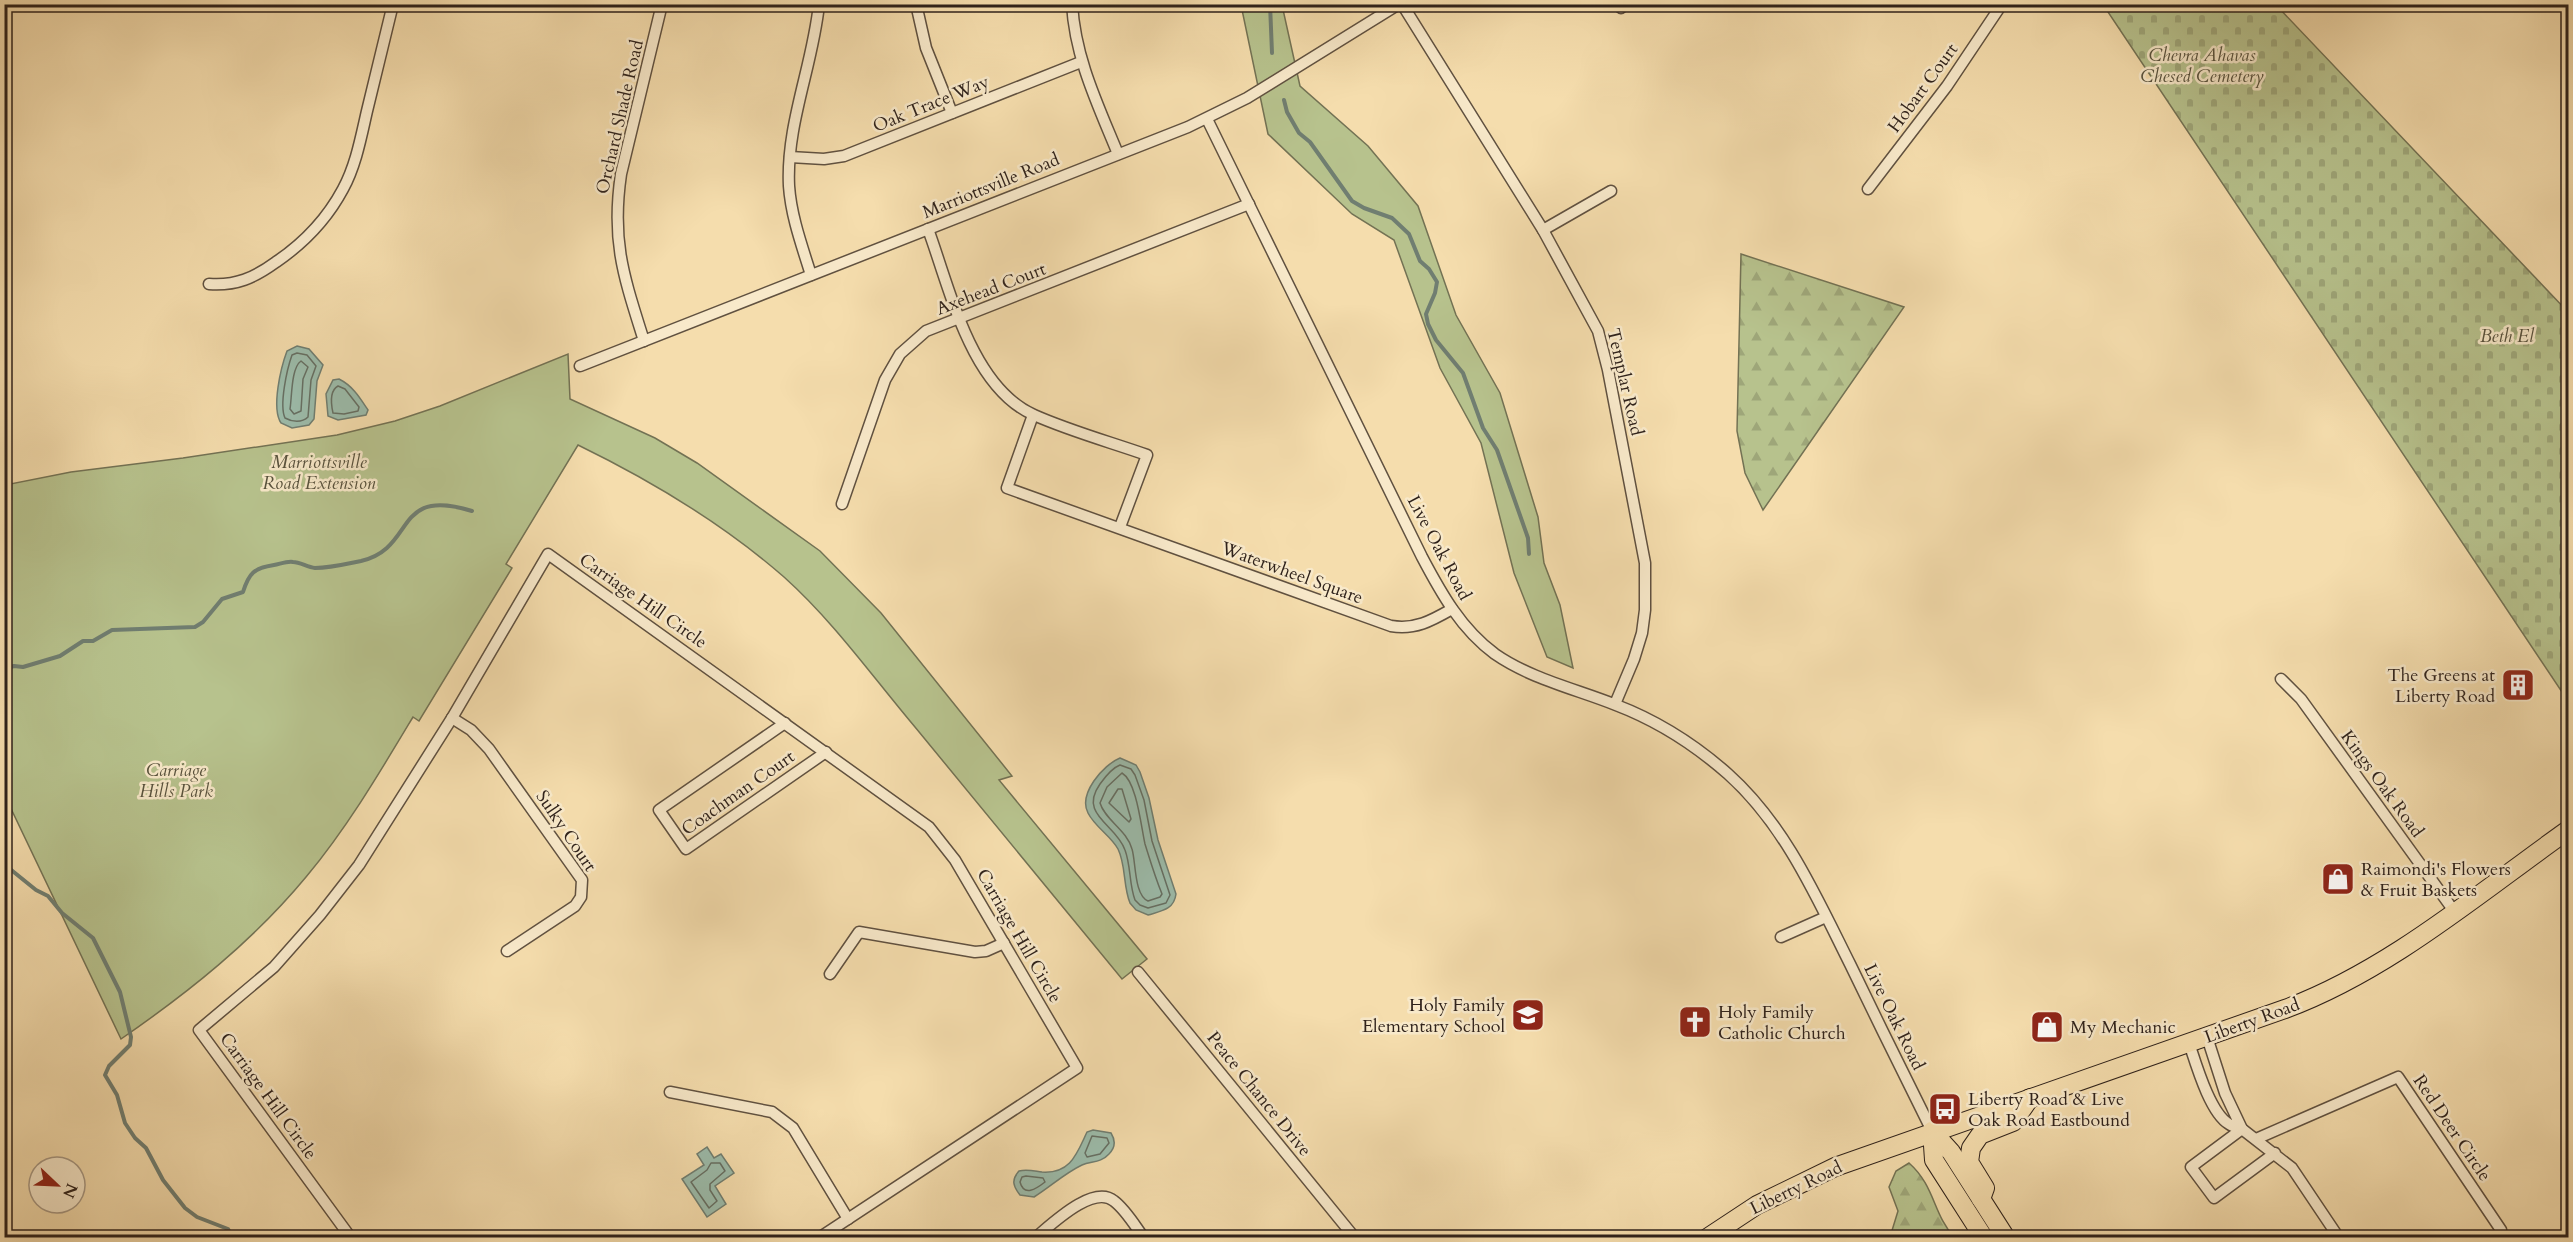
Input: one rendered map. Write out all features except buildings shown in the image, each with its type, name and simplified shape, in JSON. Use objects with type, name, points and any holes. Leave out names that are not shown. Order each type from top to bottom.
[{"type":"main road","name":"Liberty Road","points":[[1707,1238],[1757,1205],[1849,1161],[2207,1037],[2302,1003],[2331,990],[2391,955],[2568,830]]},
{"type":"main road","points":[[1982,1199],[1985,1188],[1969,1162],[1971,1148],[1980,1135],[2013,1122],[2030,1098]]},
{"type":"main road","points":[[1932,1131],[1950,1152],[2006,1238]]},
{"type":"main road","points":[[1932,1131],[1934,1160],[1984,1238]]},
{"type":"street","points":[[209,284],[231,285],[262,272],[305,239],[335,203],[344,187],[361,139],[393,4]]},
{"type":"street","name":"Orchard Shade Road","points":[[644,341],[622,268],[616,224],[617,203],[621,174],[662,4]]},
{"type":"street","points":[[811,275],[794,220],[789,186],[790,157],[819,4]]},
{"type":"street","points":[[916,4],[926,48],[952,114]]},
{"type":"street","points":[[1072,4],[1073,23],[1081,62],[1118,154]]},
{"type":"street","name":"Marriottsville Road","points":[[580,366],[1207,119],[1247,98],[1401,4]]},
{"type":"street","name":"Templar Road","points":[[1401,4],[1543,230],[1598,330],[1608,370],[1645,563],[1645,610],[1642,633],[1615,704]]},
{"type":"street","name":"Hobart Court","points":[[1868,189],[1947,86],[2002,4]]},
{"type":"street","name":"Oak Trace Way","points":[[790,157],[824,159],[844,156],[1081,62]]},
{"type":"street","name":"Live Oak Road","points":[[1207,119],[1422,557],[1452,609],[1481,642],[1508,662],[1542,678],[1615,704],[1670,731],[1710,760],[1744,790],[1772,823],[1792,852],[1932,1131]]},
{"type":"street","points":[[1543,230],[1611,191]]},
{"type":"street","name":"Axehead Court","points":[[842,504],[885,380],[900,354],[926,331],[1249,204]]},
{"type":"street","points":[[928,229],[960,319],[978,359],[998,389],[1033,415],[1147,455],[1120,527]]},
{"type":"street","name":"Waterwheel Square","points":[[1033,415],[1007,488],[1390,626],[1401,628],[1421,626],[1452,609]]},
{"type":"street","name":"Carriage Hill Circle","points":[[351,1238],[200,1030],[274,967],[320,915],[371,846],[452,718],[548,554],[929,827],[955,860],[1077,1068],[819,1238]]},
{"type":"street","name":"Kings Oak Road","points":[[2281,679],[2301,699],[2454,911]]},
{"type":"street","name":"Sulky Court","points":[[452,718],[471,730],[489,749],[582,880],[581,897],[574,906],[507,951]]},
{"type":"street","name":"Coachman Court","points":[[785,723],[659,810],[686,849],[826,752]]},
{"type":"street","points":[[1781,937],[1826,917]]},
{"type":"street","points":[[830,974],[859,932],[975,952],[986,951],[1004,943]]},
{"type":"street","name":"Peace Chance Drive","points":[[1138,972],[1355,1238]]},
{"type":"street","points":[[2207,1037],[2225,1093],[2242,1129]]},
{"type":"street","points":[[2188,1043],[2219,1114],[2228,1124],[2242,1129],[2292,1168],[2339,1238]]},
{"type":"street","name":"Red Deer Circle","points":[[2256,1139],[2398,1077],[2501,1230],[2502,1238]]},
{"type":"street","points":[[670,1092],[772,1112],[780,1116],[793,1128],[848,1219]]},
{"type":"street","points":[[2242,1129],[2191,1167],[2214,1198],[2275,1153]]},
{"type":"street","points":[[1035,1238],[1083,1201],[1100,1196],[1115,1202],[1144,1238]]},
{"type":"green space","points":[[2113,4],[2276,5],[2568,312],[2568,701],[2108,12]]},
{"type":"green space","points":[[1241,5],[1282,5],[1300,86],[1368,146],[1418,206],[1456,315],[1500,393],[1538,517],[1544,563],[1560,605],[1573,668],[1547,657],[1514,573],[1481,443],[1440,368],[1394,240],[1352,214],[1268,134]]},
{"type":"green space","points":[[1741,254],[1904,307],[1763,510],[1745,473],[1737,431]]},
{"type":"green space","name":"Carriage Hills Park","points":[[568,354],[570,399],[655,438],[697,463],[820,551],[881,613],[1012,776],[999,780],[1147,959],[1122,979],[852,650],[820,612],[784,577],[736,538],[685,504],[633,473],[578,445],[506,564],[512,568],[419,721],[413,717],[362,799],[321,858],[286,900],[242,944],[171,1003],[121,1039],[5,796],[5,485],[71,472],[337,435],[395,421],[440,406]]},
{"type":"green space","points":[[1909,1163],[1924,1181],[1942,1219],[1954,1237],[1890,1237],[1898,1211],[1889,1187],[1896,1171]]},
{"type":"water","points":[[297,346],[309,349],[323,365],[317,381],[314,419],[309,425],[292,428],[281,423],[278,416],[277,398],[287,351]]},
{"type":"water","points":[[339,379],[359,397],[368,410],[366,415],[338,420],[328,416],[326,394],[333,380]]},
{"type":"water","points":[[1120,758],[1136,765],[1140,772],[1149,798],[1158,840],[1176,894],[1170,907],[1148,915],[1136,910],[1130,903],[1118,849],[1091,818],[1086,805],[1086,797],[1094,781],[1106,767]]},
{"type":"water","points":[[1093,1130],[1111,1133],[1113,1136],[1114,1147],[1106,1157],[1076,1168],[1034,1197],[1020,1195],[1014,1183],[1019,1171],[1052,1172],[1060,1170],[1072,1161],[1087,1132]]},
{"type":"water","points":[[707,1147],[714,1158],[721,1154],[734,1173],[715,1186],[726,1204],[707,1217],[682,1179],[704,1165],[697,1154]]},
{"type":"waterway","points":[[1270,4],[1272,53]]},
{"type":"waterway","points":[[1284,100],[1287,112],[1299,133],[1310,142],[1352,201],[1392,218],[1409,234],[1420,261],[1429,269],[1437,282],[1426,314],[1428,324],[1436,340],[1463,373],[1483,428],[1497,450],[1528,538],[1529,554]]},
{"type":"waterway","points":[[4,669],[14,666],[23,667],[60,656],[83,641],[93,641],[112,630],[195,627],[203,622],[222,599],[243,592],[250,576],[257,570],[286,562],[321,568],[361,561],[379,554],[391,544],[416,512],[429,506],[447,505],[472,511]]},
{"type":"waterway","points":[[4,858],[10,869],[36,890],[48,896],[62,913],[93,938],[120,992],[131,1037],[130,1045],[109,1066],[105,1075],[117,1095],[125,1123],[135,1138],[146,1148],[163,1180],[185,1208],[197,1217],[228,1229],[233,1238]]},
{"type":"place","name":"The Greens at Liberty Road","points":[[2518,685]]},
{"type":"place","name":"Raimondi's Flowers & Fruit Baskets","points":[[2338,879]]},
{"type":"place","name":"Holy Family Elementary School","points":[[1528,1015]]},
{"type":"place","name":"Holy Family Catholic Church","points":[[1695,1022]]},
{"type":"place","name":"My Mechanic","points":[[2047,1027]]},
{"type":"place","name":"Liberty Road & Live Oak Road Eastbound","points":[[1945,1109]]},
{"type":"park label","name":"Chevra Ahavas Chesed Cemetery","points":[[2202,65]]},
{"type":"park label","name":"Beth El","points":[[2507,336]]},
{"type":"park label","name":"Marriottsville Road Extension","points":[[319,472]]}]
